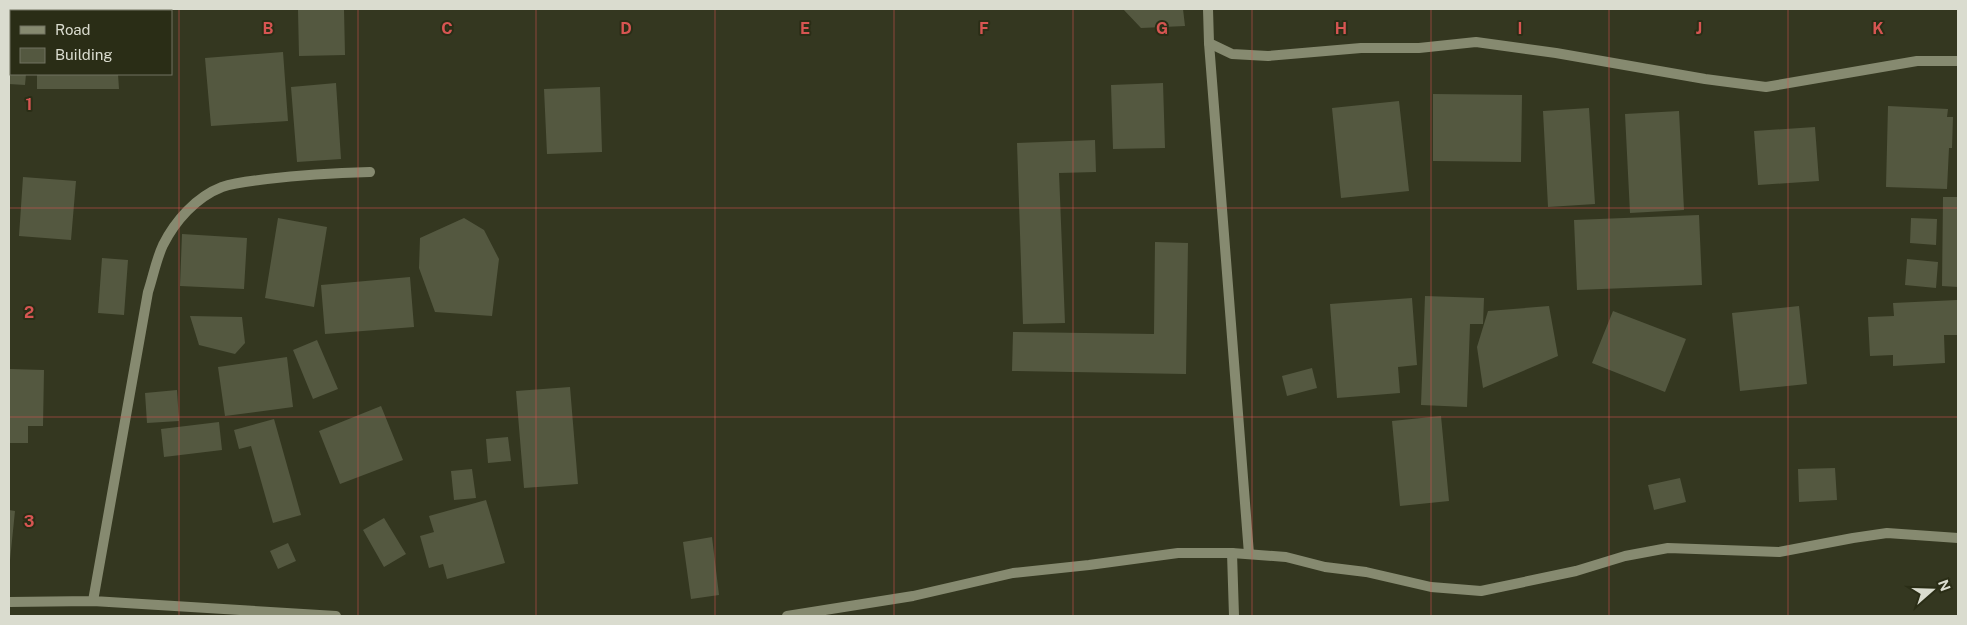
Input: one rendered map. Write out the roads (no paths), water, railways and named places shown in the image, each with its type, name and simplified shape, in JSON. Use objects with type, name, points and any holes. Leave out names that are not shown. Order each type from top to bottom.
[{"type":"street","points":[[1208,9],[1209,43],[1249,554]]},
{"type":"street","points":[[1209,43],[1232,54],[1268,56],[1361,48],[1419,48],[1476,42],[1766,87],[1917,61],[1958,61]]},
{"type":"street","points":[[93,601],[148,292],[163,245],[177,222],[191,206],[221,187],[242,182],[305,174],[370,172]]},
{"type":"street","points":[[787,616],[912,596],[1014,573],[1178,553],[1232,553],[1286,557],[1325,567],[1366,572],[1431,587],[1481,591],[1576,572],[1625,556],[1668,548],[1779,552],[1887,533],[1958,538]]},
{"type":"street","points":[[1232,553],[1234,616]]},
{"type":"street","points":[[9,602],[93,601],[336,616]]}]
